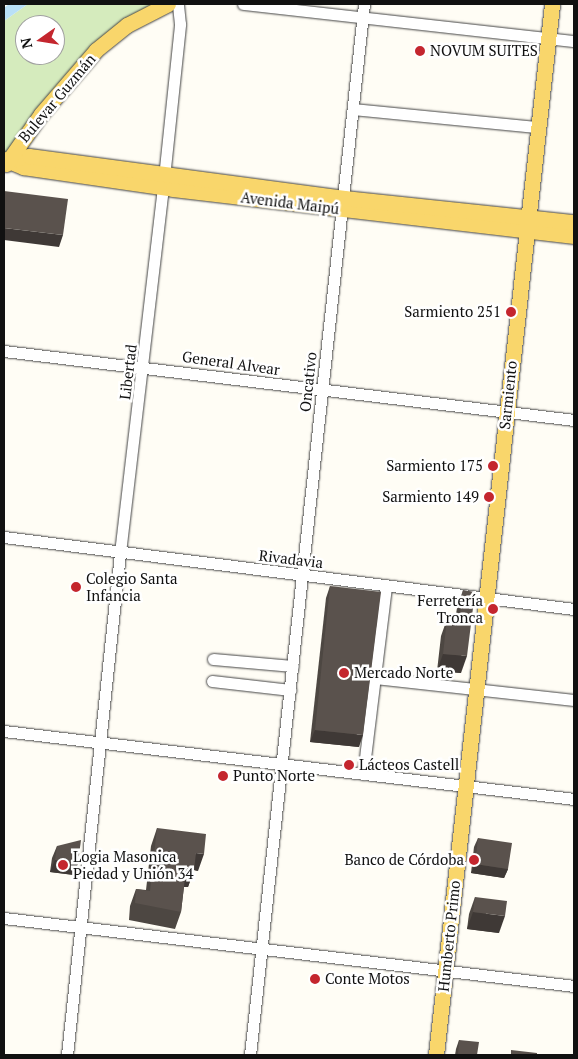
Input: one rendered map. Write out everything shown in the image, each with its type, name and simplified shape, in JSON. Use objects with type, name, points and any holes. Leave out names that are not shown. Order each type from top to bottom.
[{"type":"main road","name":"Bulevar Guzmán","points":[[5,162],[41,114],[96,50],[127,25],[168,4]]},
{"type":"main road","name":"Sarmiento","points":[[464,786],[552,4]]},
{"type":"main road","name":"Avenida Maipú","points":[[5,162],[29,156],[164,180],[343,204],[528,223],[574,222]]},
{"type":"main road","name":"Avenida Maipú","points":[[528,223],[574,236]]},
{"type":"main road","name":"Humberto Primo","points":[[436,1055],[464,786]]},
{"type":"street","name":"Libertad","points":[[67,1055],[120,553],[144,367],[164,180],[180,24],[178,4]]},
{"type":"street","points":[[243,4],[362,20],[574,41]]},
{"type":"street","name":"Oncativo","points":[[250,1055],[364,4]]},
{"type":"street","points":[[353,109],[538,127]]},
{"type":"street","name":"General Alvear","points":[[4,351],[574,420]]},
{"type":"street","name":"Rivadavia","points":[[4,537],[574,609]]},
{"type":"street","points":[[363,774],[386,586]]},
{"type":"street","points":[[213,659],[293,666]]},
{"type":"street","points":[[375,678],[475,691],[574,700]]},
{"type":"street","points":[[212,681],[290,690]]},
{"type":"street","points":[[4,731],[574,799]]},
{"type":"street","points":[[4,918],[574,986]]},
{"type":"green space","points":[[28,4],[168,4],[127,25],[4,166],[4,21]]},
{"type":"water","points":[[9,4],[28,4],[4,21],[4,8]]},
{"type":"building","points":[[4,191],[68,199],[63,235],[4,228]]},
{"type":"building","name":"Mercado Norte","points":[[330,586],[381,592],[363,735],[315,730]]},
{"type":"building","points":[[463,590],[475,592],[467,656],[443,654],[447,619],[459,621]]},
{"type":"building","points":[[157,828],[206,834],[204,854],[196,853],[194,870],[186,869],[181,912],[135,903],[136,889],[150,891]]},
{"type":"building","points":[[478,838],[512,843],[508,869],[475,864]]},
{"type":"building","points":[[81,840],[78,863],[55,860],[57,846]]},
{"type":"building","points":[[475,897],[507,901],[505,916],[473,912]]},
{"type":"building","points":[[459,1040],[479,1042],[477,1055],[458,1055]]},
{"type":"building","points":[[511,1050],[537,1053],[537,1055],[511,1055]]},
{"type":"place","name":"NOVUM SUITES","points":[[420,51]]},
{"type":"place","name":"Sarmiento 251","points":[[511,312]]},
{"type":"place","name":"Sarmiento 175","points":[[493,466]]},
{"type":"place","name":"Sarmiento 149","points":[[489,497]]},
{"type":"place","name":"Colegio Santa Infancia","points":[[76,587]]},
{"type":"place","name":"Ferretería Tronca","points":[[493,609]]},
{"type":"place","name":"Mercado Norte","points":[[344,673]]},
{"type":"place","name":"Lácteos Castell","points":[[349,765]]},
{"type":"place","name":"Punto Norte","points":[[223,776]]},
{"type":"place","name":"Banco de Córdoba","points":[[474,860]]},
{"type":"place","name":"Logia Masonica Piedad y Unión 34","points":[[63,865]]},
{"type":"place","name":"Conte Motos","points":[[315,979]]}]
